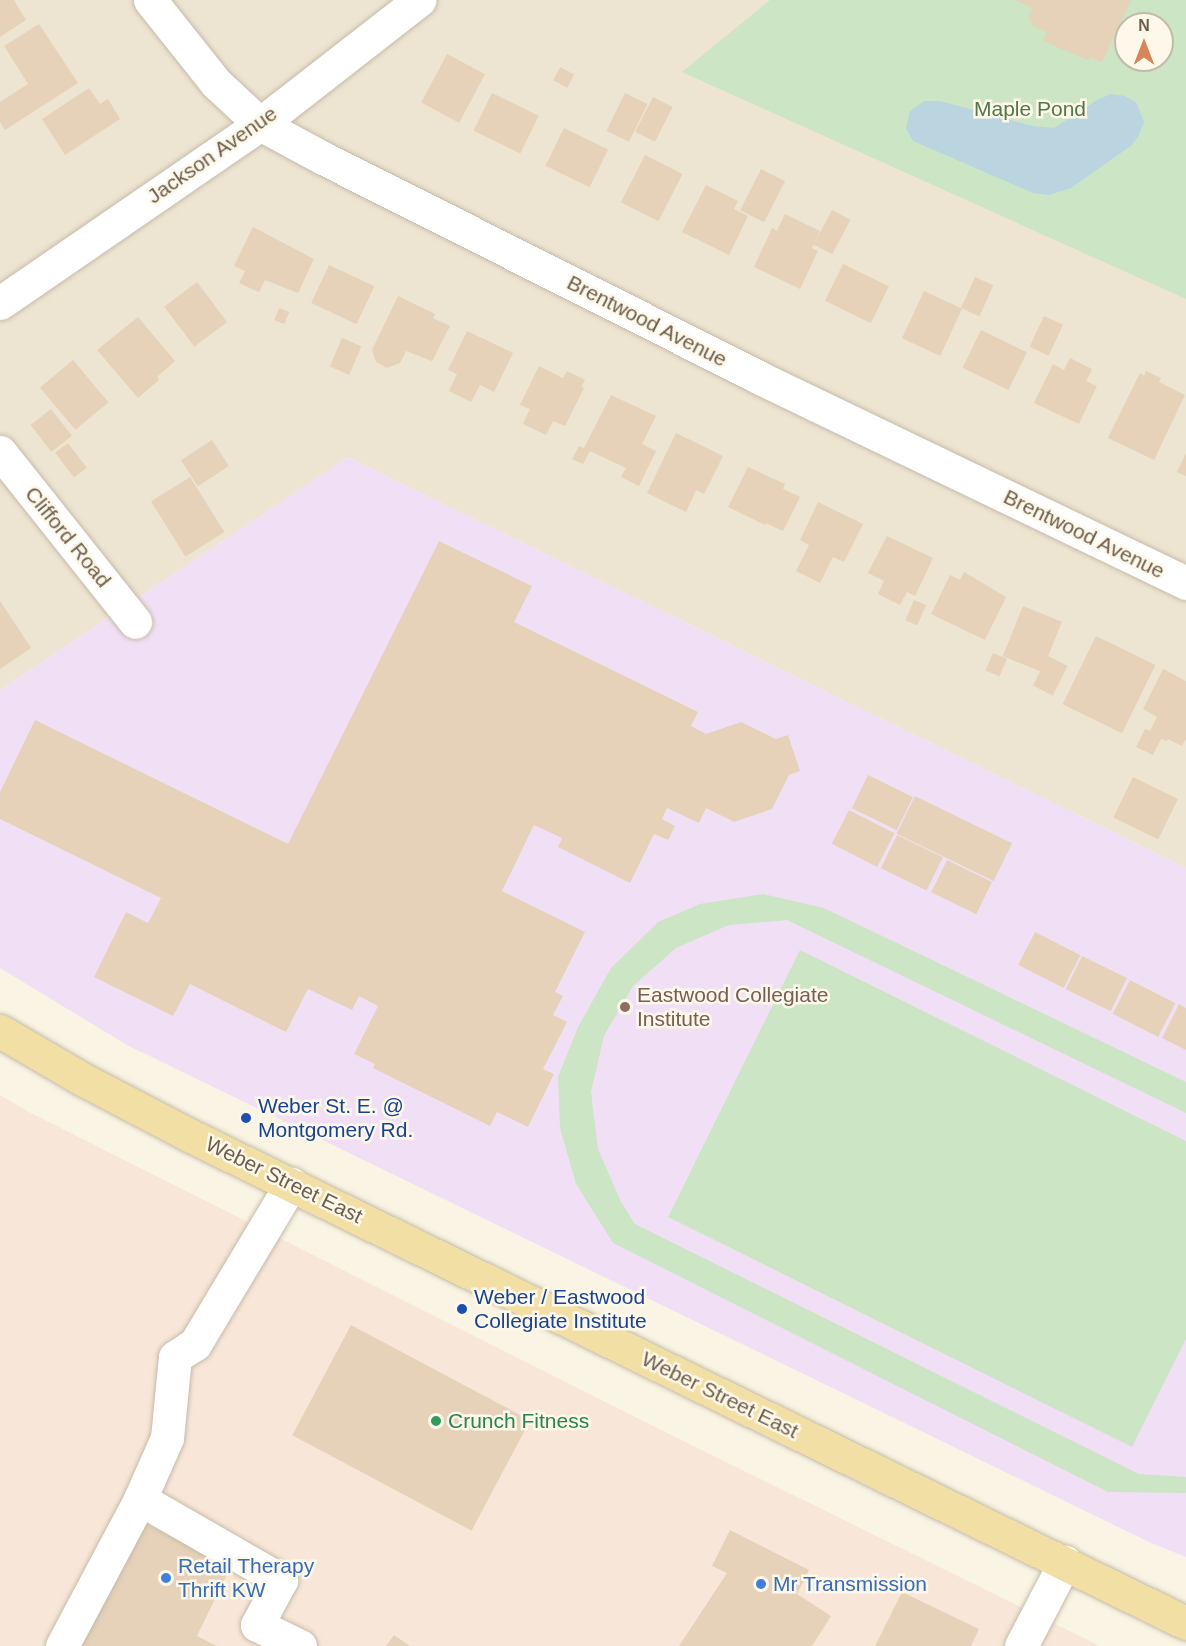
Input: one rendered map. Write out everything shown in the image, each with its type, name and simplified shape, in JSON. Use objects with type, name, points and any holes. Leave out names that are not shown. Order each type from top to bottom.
[{"type":"main road","name":"Weber Street East","points":[[0,1031],[84,1080],[291,1184],[402,1237],[734,1404],[1065,1562],[1186,1623]]},
{"type":"street","name":"Brentwood Avenue","points":[[150,0],[216,83],[260,124],[323,158],[747,371],[1186,583]]},
{"type":"street","name":"Jackson Avenue","points":[[0,303],[260,124],[419,0]]},
{"type":"street","name":"Clifford Road","points":[[0,452],[135,622]]},
{"type":"street","points":[[62,1646],[140,1499],[167,1438],[175,1357],[195,1344],[291,1184]]},
{"type":"street","points":[[140,1499],[281,1580],[257,1625],[300,1646]]},
{"type":"street","points":[[1021,1646],[1065,1562]]},
{"type":"shaded area","points":[[0,0],[1186,0],[1186,868],[348,457],[0,690]]},
{"type":"shaded area","name":"Eastwood Collegiate Institute","points":[[348,457],[1186,868],[1186,1557],[1151,1543],[127,1045],[0,968],[0,690]]},
{"type":"shaded area","points":[[0,1095],[29,1112],[661,1430],[1100,1646],[0,1646]]},
{"type":"green space","name":"Maple Pond","points":[[770,0],[1186,0],[1186,299],[682,72]]},
{"type":"green space","points":[[763,894],[824,908],[1186,1082],[1186,1113],[787,920],[729,925],[676,948],[633,986],[604,1036],[591,1092],[598,1149],[621,1202],[635,1224],[1139,1474],[1186,1477],[1186,1493],[1108,1492],[613,1243],[576,1184],[560,1128],[558,1077],[578,1027],[611,968],[658,922],[700,904]]},
{"type":"green space","points":[[800,950],[1186,1141],[1186,1339],[1132,1447],[668,1217]]},
{"type":"water","points":[[1111,94],[1125,96],[1136,102],[1144,122],[1138,137],[1132,145],[1071,188],[1049,195],[1033,193],[913,141],[906,128],[910,111],[924,101],[940,101],[1033,126],[1054,128],[1097,100]]},
{"type":"building","points":[[0,0],[14,0],[26,20],[0,37]]},
{"type":"building","points":[[1015,0],[1131,0],[1125,12],[1114,12],[1114,36],[1102,62],[1090,57],[1088,60],[1043,41],[1047,32],[1033,26],[1029,16],[1032,8]]},
{"type":"building","points":[[39,24],[78,83],[5,130],[0,122],[0,102],[28,84],[4,46]]},
{"type":"building","points":[[447,54],[485,74],[459,123],[421,103]]},
{"type":"building","points":[[560,67],[574,74],[567,88],[553,80]]},
{"type":"building","points":[[89,88],[100,104],[108,99],[120,119],[65,155],[42,119]]},
{"type":"building","points":[[492,93],[539,116],[520,154],[474,131]]},
{"type":"building","points":[[625,93],[647,104],[629,142],[607,131]]},
{"type":"building","points":[[653,97],[673,107],[655,142],[635,132]]},
{"type":"building","points":[[564,128],[608,149],[590,187],[546,166]]},
{"type":"building","points":[[645,155],[682,174],[658,221],[621,202]]},
{"type":"building","points":[[761,169],[785,181],[764,222],[740,210]]},
{"type":"building","points":[[706,185],[738,201],[734,209],[748,216],[729,255],[682,232]]},
{"type":"building","points":[[832,210],[851,220],[832,254],[814,244]]},
{"type":"building","points":[[785,214],[820,231],[812,248],[818,251],[800,289],[754,267],[772,228],[777,231]]},
{"type":"building","points":[[253,227],[314,259],[298,293],[265,280],[259,292],[239,283],[245,271],[234,266]]},
{"type":"building","points":[[843,264],[889,286],[871,323],[825,301]]},
{"type":"building","points":[[329,265],[374,286],[357,324],[311,303]]},
{"type":"building","points":[[975,277],[993,285],[979,316],[961,308]]},
{"type":"building","points":[[197,282],[227,322],[194,347],[164,307]]},
{"type":"building","points":[[924,291],[962,309],[940,356],[902,338]]},
{"type":"building","points":[[398,296],[435,314],[433,318],[450,326],[432,361],[406,351],[400,363],[387,368],[376,362],[372,350]]},
{"type":"building","points":[[279,308],[289,312],[284,324],[274,320]]},
{"type":"building","points":[[1044,316],[1063,325],[1049,356],[1030,347]]},
{"type":"building","points":[[138,317],[175,361],[157,377],[159,380],[138,398],[97,350]]},
{"type":"building","points":[[981,330],[1027,352],[1008,390],[963,368]]},
{"type":"building","points":[[467,331],[513,353],[494,392],[480,385],[471,402],[449,391],[457,374],[448,370]]},
{"type":"building","points":[[342,338],[361,346],[349,375],[330,367]]},
{"type":"building","points":[[1070,358],[1092,369],[1086,381],[1097,386],[1079,424],[1034,403],[1053,364],[1064,370]]},
{"type":"building","points":[[73,360],[108,402],[75,430],[40,388]]},
{"type":"building","points":[[539,366],[563,378],[567,371],[585,380],[581,387],[584,388],[565,426],[553,421],[546,435],[523,424],[530,409],[520,405]]},
{"type":"building","points":[[1146,371],[1161,378],[1159,382],[1185,395],[1154,460],[1108,438],[1140,373],[1144,376]]},
{"type":"building","points":[[611,395],[656,416],[642,444],[656,451],[639,486],[621,477],[626,468],[590,451],[583,464],[572,459],[579,446],[584,448]]},
{"type":"building","points":[[51,409],[72,436],[51,452],[31,425]]},
{"type":"building","points":[[676,433],[723,456],[704,494],[696,490],[686,512],[647,493]]},
{"type":"building","points":[[212,440],[229,466],[198,486],[181,460]]},
{"type":"building","points":[[68,443],[87,468],[74,477],[55,453]]},
{"type":"building","points":[[1186,453],[1186,476],[1177,472]]},
{"type":"building","points":[[748,467],[785,484],[783,489],[800,497],[783,531],[728,507]]},
{"type":"building","points":[[190,477],[224,532],[185,556],[151,501]]},
{"type":"building","points":[[818,502],[863,524],[844,562],[833,557],[820,583],[796,571],[809,545],[800,540]]},
{"type":"building","points":[[887,536],[933,558],[915,596],[907,592],[900,605],[878,594],[884,581],[868,573]]},
{"type":"building","points":[[439,541],[532,586],[514,622],[698,712],[691,726],[706,734],[741,722],[776,739],[788,735],[800,771],[789,775],[772,809],[734,822],[706,808],[699,823],[667,808],[662,819],[675,826],[668,840],[654,834],[630,883],[558,847],[562,838],[534,825],[502,891],[585,932],[555,992],[563,996],[553,1015],[567,1022],[543,1069],[554,1074],[528,1127],[497,1112],[490,1126],[373,1068],[375,1064],[354,1054],[378,1006],[359,996],[352,1010],[308,989],[286,1032],[190,984],[173,1016],[94,977],[126,912],[148,923],[161,898],[0,819],[0,792],[35,720],[288,844]]},
{"type":"building","points":[[964,572],[1006,597],[985,640],[931,614],[950,575],[960,580]]},
{"type":"building","points":[[914,600],[926,605],[917,625],[905,620]]},
{"type":"building","points":[[0,601],[31,648],[0,669]]},
{"type":"building","points":[[1023,606],[1062,622],[1042,672],[1003,656]]},
{"type":"building","points":[[1096,636],[1155,665],[1122,733],[1063,704]]},
{"type":"building","points":[[993,653],[1007,659],[999,676],[986,670]]},
{"type":"building","points":[[1048,656],[1068,666],[1053,695],[1033,685]]},
{"type":"building","points":[[1163,669],[1186,681],[1186,739],[1182,746],[1168,739],[1167,741],[1161,739],[1153,755],[1136,747],[1145,729],[1150,731],[1157,717],[1143,709]]},
{"type":"building","points":[[868,775],[913,797],[897,830],[852,808]]},
{"type":"building","points":[[1133,777],[1178,799],[1158,839],[1113,817]]},
{"type":"building","points":[[915,796],[1012,843],[994,881],[897,834]]},
{"type":"building","points":[[849,810],[894,833],[877,867],[832,844]]},
{"type":"building","points":[[897,835],[943,857],[927,891],[881,868]]},
{"type":"building","points":[[947,860],[992,882],[976,914],[931,892]]},
{"type":"building","points":[[1035,932],[1080,955],[1064,988],[1018,965]]},
{"type":"building","points":[[1082,956],[1127,978],[1111,1011],[1066,989]]},
{"type":"building","points":[[1130,980],[1175,1003],[1158,1037],[1113,1014]]},
{"type":"building","points":[[1179,1004],[1186,1008],[1186,1050],[1162,1038]]},
{"type":"building","points":[[351,1325],[530,1420],[472,1531],[292,1435]]},
{"type":"building","points":[[140,1521],[231,1566],[197,1636],[217,1646],[78,1646]]},
{"type":"building","name":"Mr Transmission","points":[[730,1530],[809,1570],[797,1594],[831,1616],[812,1646],[679,1646],[727,1573],[712,1566]]},
{"type":"building","points":[[902,1592],[979,1629],[971,1646],[875,1646]]},
{"type":"building","points":[[394,1635],[410,1646],[386,1646]]},
{"type":"place","name":"Eastwood Collegiate Institute","points":[[625,1007]]},
{"type":"place","name":"Weber St. E. @ Montgomery Rd.","points":[[246,1118]]},
{"type":"place","name":"Weber / Eastwood Collegiate Institute","points":[[462,1309]]},
{"type":"place","name":"Crunch Fitness","points":[[436,1421]]},
{"type":"place","name":"Retail Therapy Thrift KW","points":[[166,1578]]},
{"type":"place","name":"Mr Transmission","points":[[761,1584]]}]
